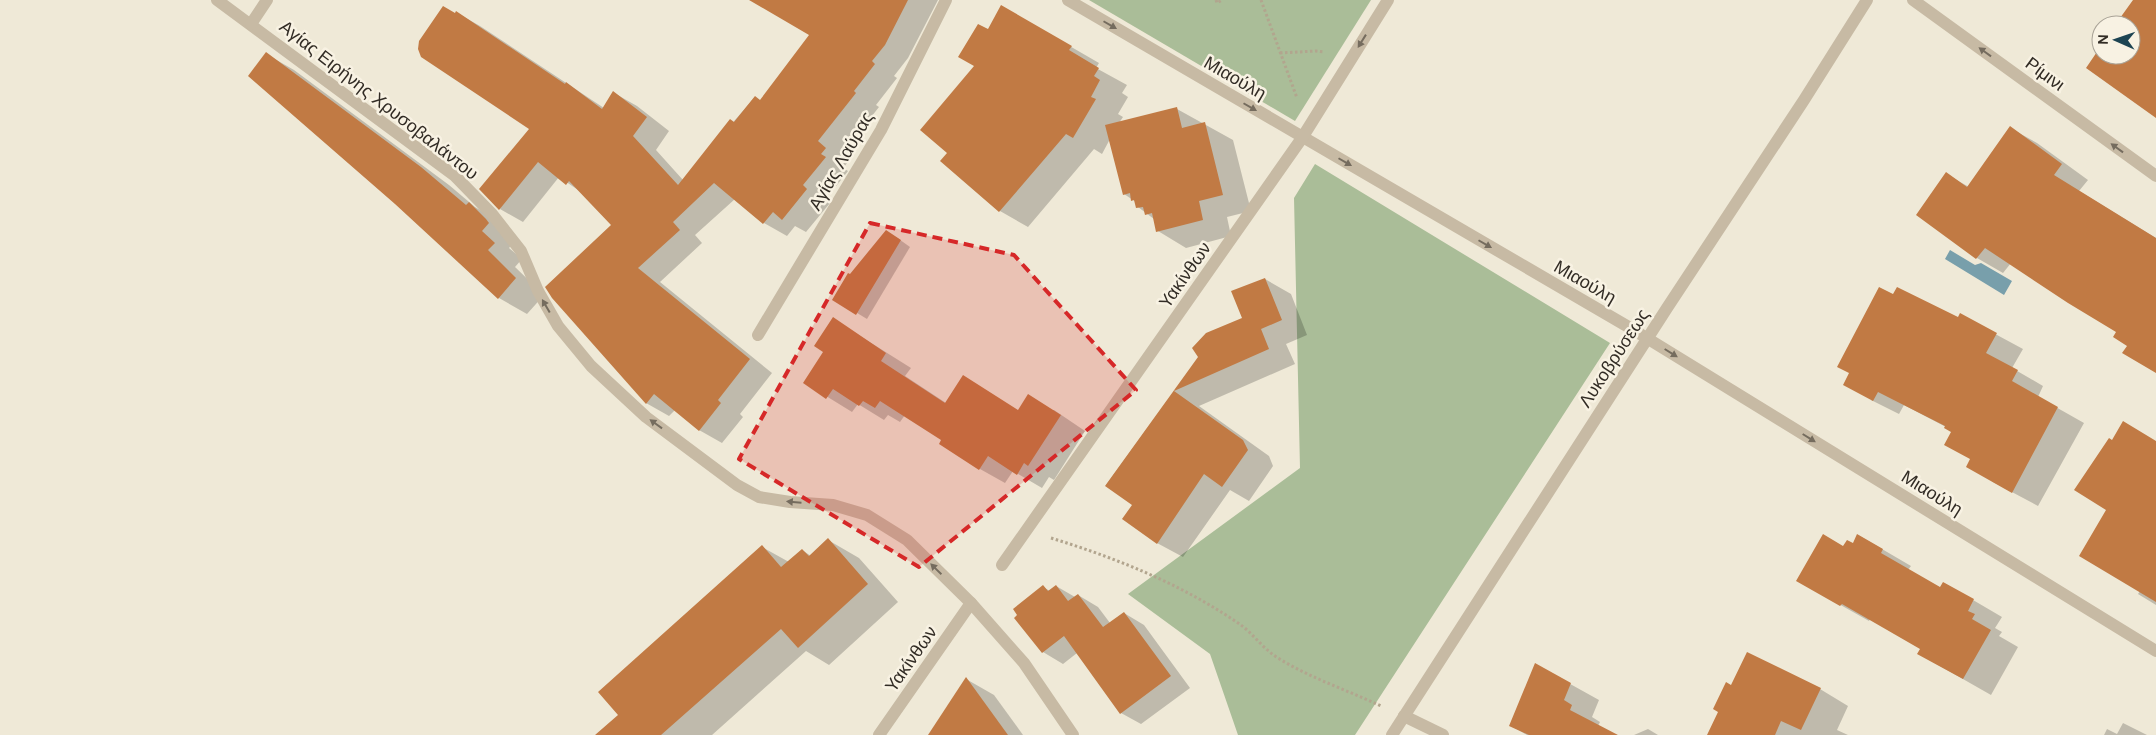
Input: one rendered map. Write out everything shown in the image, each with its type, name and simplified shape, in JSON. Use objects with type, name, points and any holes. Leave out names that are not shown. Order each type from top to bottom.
[{"type":"street","name":"Αγίας Ειρήνης Χρυσοβαλάντου","points":[[217,0],[455,176],[492,214],[521,251],[538,292],[558,326],[591,366],[646,417],[737,485],[759,497],[790,502],[833,505],[867,515],[907,540],[971,602],[1024,662],[1073,735]]},
{"type":"street","points":[[251,24],[267,0]]},
{"type":"street","name":"Αγίας Λαύρας","points":[[758,334],[881,130],[946,0]]},
{"type":"street","name":"Μιαούλη","points":[[1068,0],[1305,134],[1648,339],[2156,651]]},
{"type":"street","name":"Υακίνθων","points":[[1002,565],[1305,134],[1388,0]]},
{"type":"street","name":"Λυκοβρύσεως","points":[[1392,735],[1867,0]]},
{"type":"street","name":"Ρίμινι","points":[[1913,0],[2156,176]]},
{"type":"street","name":"Υακίνθων","points":[[879,735],[971,602]]},
{"type":"street","points":[[1404,716],[1443,735]]},
{"type":"path","points":[[1216,0],[1217,3],[1222,0]]},
{"type":"path","points":[[1261,0],[1280,53],[1305,134]]},
{"type":"path","points":[[1280,53],[1316,51],[1353,56]]},
{"type":"path","points":[[1026,530],[1108,556],[1198,598],[1240,624],[1276,657],[1323,681],[1404,716]]},
{"type":"highlighted area","points":[[870,223],[1014,255],[1136,390],[919,567],[739,459]]},
{"type":"green space","points":[[1089,0],[1371,0],[1295,121]]},
{"type":"green space","points":[[1315,164],[1610,343],[1355,735],[1238,735],[1210,654],[1128,594],[1300,468],[1294,198]]},
{"type":"water","points":[[1950,250],[1975,265],[1981,263],[2012,281],[2004,295],[1945,259]]},
{"type":"building","points":[[749,0],[908,0],[885,45],[872,61],[875,64],[854,91],[856,93],[818,141],[826,148],[821,154],[826,157],[803,185],[807,189],[782,220],[773,212],[763,224],[714,183],[673,222],[680,230],[638,268],[750,359],[718,400],[721,403],[699,431],[654,394],[646,404],[552,298],[545,287],[611,225],[569,181],[566,185],[538,162],[499,210],[479,189],[529,129],[421,57],[418,49],[419,41],[443,6],[455,13],[456,11],[565,84],[566,82],[602,109],[613,91],[647,117],[633,136],[678,185],[730,119],[734,122],[755,96],[760,100],[809,35]]},
{"type":"building","points":[[2133,0],[2156,0],[2156,118],[2086,68],[2091,61],[2091,65],[2141,65],[2141,15],[2122,15]]},
{"type":"building","points":[[1001,5],[1072,46],[1069,50],[1099,68],[1094,76],[1100,80],[1091,97],[1096,99],[1073,138],[1066,134],[999,212],[940,161],[947,153],[920,130],[974,66],[958,57],[978,24],[988,29]]},
{"type":"building","points":[[266,52],[421,167],[466,205],[469,202],[486,219],[489,223],[482,231],[495,243],[488,250],[516,278],[498,299],[395,204],[248,76]]},
{"type":"building","points":[[1177,107],[1182,128],[1205,122],[1223,195],[1199,201],[1203,220],[1156,232],[1152,213],[1145,215],[1143,207],[1136,208],[1134,200],[1131,201],[1130,193],[1123,195],[1105,125]]},
{"type":"building","points":[[2010,126],[2062,164],[2054,175],[2156,238],[2156,373],[2122,353],[2127,346],[2113,337],[2116,332],[1985,248],[1976,259],[1916,215],[1946,172],[1967,187]]},
{"type":"building","points":[[886,230],[901,240],[856,315],[832,300],[848,273],[850,274]]},
{"type":"building","points":[[1265,278],[1282,320],[1261,329],[1269,349],[1174,391],[1243,440],[1248,450],[1222,487],[1204,474],[1157,544],[1122,519],[1132,505],[1105,486],[1198,357],[1192,348],[1206,333],[1242,318],[1231,291]]},
{"type":"building","points":[[1879,287],[1893,294],[1897,287],[1958,317],[1960,313],[1997,333],[1986,353],[2018,370],[2012,381],[2058,407],[2012,493],[1966,467],[1970,459],[1944,445],[1951,432],[1944,428],[1945,426],[1878,392],[1873,401],[1843,385],[1849,373],[1837,367]]},
{"type":"building","points":[[833,317],[886,353],[881,361],[945,403],[963,375],[1018,410],[1028,394],[1061,415],[1028,466],[1024,463],[1017,475],[988,456],[979,470],[939,444],[941,440],[880,401],[875,408],[863,401],[859,406],[833,389],[826,399],[803,383],[823,352],[814,346]]},
{"type":"building","points":[[2123,421],[2156,441],[2156,602],[2079,556],[2106,510],[2074,490],[2109,438],[2112,440]]},
{"type":"building","points":[[1823,534],[1843,546],[1847,540],[1853,543],[1857,534],[1883,549],[1881,553],[1940,587],[1943,582],[1974,599],[1968,611],[1975,614],[1972,619],[1991,630],[1963,679],[1917,654],[1920,649],[1842,604],[1840,606],[1796,581]]},
{"type":"building","points":[[828,538],[868,584],[798,648],[781,629],[661,735],[595,735],[618,715],[598,692],[762,545],[781,567],[802,549],[809,556]]},
{"type":"building","points":[[1043,585],[1048,591],[1056,585],[1068,601],[1078,594],[1103,627],[1124,612],[1171,676],[1120,714],[1064,636],[1042,653],[1014,618],[1017,615],[1013,609]]},
{"type":"building","points":[[1747,652],[1821,688],[1801,730],[1781,721],[1775,735],[1707,735],[1718,712],[1713,709],[1726,682],[1731,685]]},
{"type":"building","points":[[1535,663],[1571,683],[1564,700],[1572,705],[1570,710],[1618,735],[1529,735],[1509,726]]},
{"type":"building","points":[[966,677],[1008,735],[928,735]]}]
